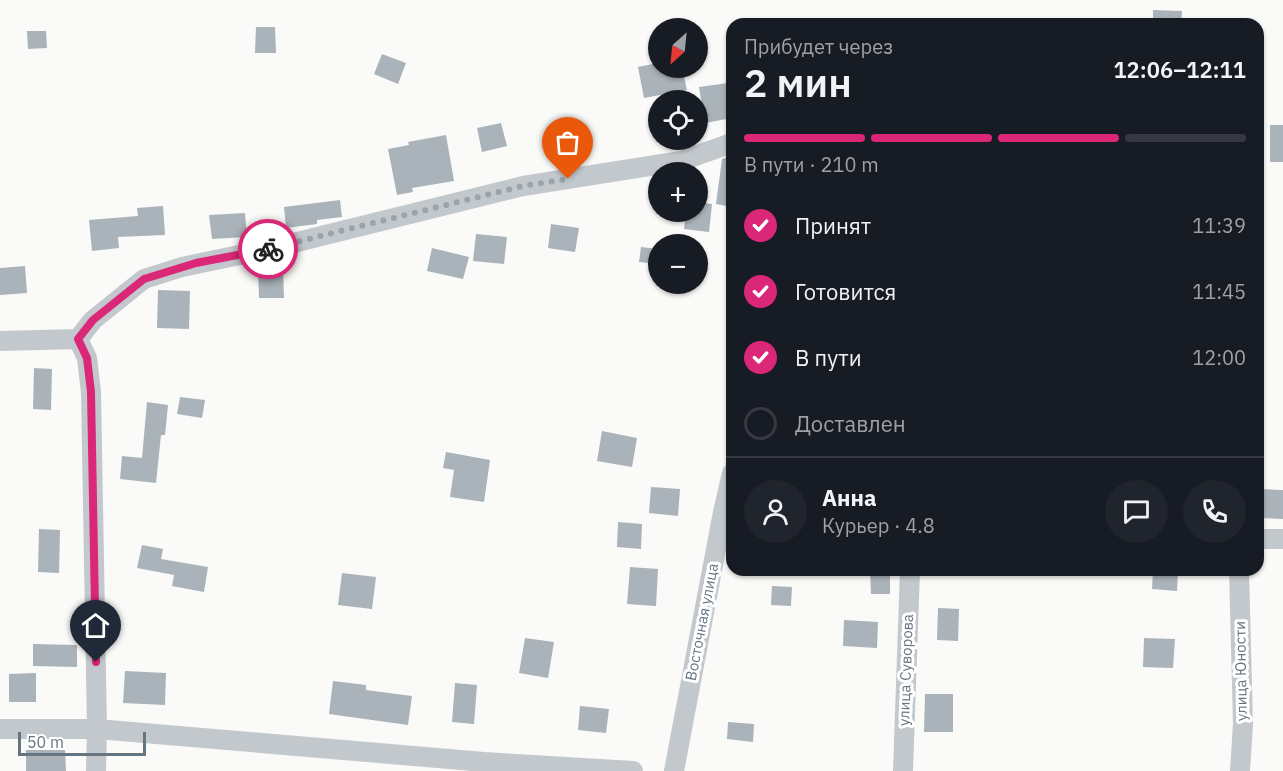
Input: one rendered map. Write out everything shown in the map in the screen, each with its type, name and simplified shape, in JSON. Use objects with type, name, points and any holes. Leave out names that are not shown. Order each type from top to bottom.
[{"type":"street","points":[[78,339],[93,320],[144,279],[182,267],[277,247],[523,186],[681,161],[726,145]]},
{"type":"street","points":[[0,341],[78,339]]},
{"type":"street","points":[[78,339],[87,358],[91,392],[96,771]]},
{"type":"street","name":"Восточная улица","points":[[674,771],[726,499]]},
{"type":"street","points":[[1264,538],[1283,539]]},
{"type":"street","name":"улица Суворова","points":[[903,771],[910,576]]},
{"type":"street","name":"улица Юности","points":[[1239,576],[1243,724],[1240,771]]},
{"type":"street","points":[[0,729],[97,729],[484,762],[633,771]]},
{"type":"building","points":[[1153,10],[1182,11],[1181,18],[1153,18]]},
{"type":"building","points":[[256,27],[275,27],[276,53],[255,53]]},
{"type":"building","points":[[27,31],[46,31],[47,48],[28,49]]},
{"type":"building","points":[[382,54],[406,63],[398,84],[374,74]]},
{"type":"building","points":[[648,65],[648,78],[684,78],[687,90],[648,90],[648,97],[644,98],[638,67]]},
{"type":"building","points":[[726,83],[726,119],[708,122],[708,90],[700,90],[699,87]]},
{"type":"building","points":[[501,123],[507,146],[482,152],[477,128]]},
{"type":"building","points":[[1270,125],[1283,125],[1283,162],[1270,162]]},
{"type":"building","points":[[446,135],[454,181],[412,188],[413,192],[397,195],[388,149],[409,145],[408,142]]},
{"type":"building","points":[[726,158],[726,206],[716,204],[722,159]]},
{"type":"building","points":[[340,200],[342,217],[317,220],[317,224],[286,228],[284,207]]},
{"type":"building","points":[[708,203],[712,204],[709,232],[684,229],[685,222],[708,222]]},
{"type":"building","points":[[163,206],[165,235],[118,237],[119,248],[92,251],[89,220],[138,216],[137,208]]},
{"type":"building","points":[[245,213],[247,237],[212,239],[209,215]]},
{"type":"building","points":[[551,224],[579,228],[575,252],[548,248]]},
{"type":"building","points":[[476,234],[507,237],[504,264],[473,261]]},
{"type":"building","points":[[641,247],[648,248],[648,263],[639,262]]},
{"type":"building","points":[[432,248],[469,257],[463,279],[427,271]]},
{"type":"building","points":[[25,266],[27,293],[0,295],[0,268]]},
{"type":"building","points":[[258,268],[283,268],[284,298],[259,298]]},
{"type":"building","points":[[158,290],[190,291],[189,329],[157,328]]},
{"type":"building","points":[[34,368],[52,369],[51,410],[33,409]]},
{"type":"building","points":[[180,397],[205,400],[202,418],[177,414]]},
{"type":"building","points":[[147,402],[168,405],[165,435],[161,435],[156,483],[120,479],[122,456],[142,458]]},
{"type":"building","points":[[602,431],[637,438],[632,467],[597,461]]},
{"type":"building","points":[[446,452],[490,460],[484,502],[450,497],[454,470],[443,468]]},
{"type":"building","points":[[651,487],[680,489],[678,516],[649,513]]},
{"type":"building","points":[[1264,489],[1283,490],[1283,519],[1264,518]]},
{"type":"building","points":[[618,522],[642,524],[641,549],[617,547]]},
{"type":"building","points":[[39,529],[60,530],[59,573],[38,572]]},
{"type":"building","points":[[142,545],[163,549],[161,559],[208,567],[204,592],[172,586],[174,575],[137,568]]},
{"type":"building","points":[[630,567],[658,569],[656,606],[627,604]]},
{"type":"building","points":[[342,573],[376,577],[372,609],[338,605]]},
{"type":"building","points":[[870,576],[890,576],[890,594],[871,594]]},
{"type":"building","points":[[1153,576],[1178,576],[1177,591],[1152,589]]},
{"type":"building","points":[[772,586],[792,587],[791,606],[771,605]]},
{"type":"building","points":[[938,608],[959,609],[958,641],[937,640]]},
{"type":"building","points":[[844,620],[878,622],[877,648],[843,646]]},
{"type":"building","points":[[525,638],[554,642],[548,678],[519,673]]},
{"type":"building","points":[[1144,638],[1175,639],[1173,668],[1143,667]]},
{"type":"building","points":[[33,644],[77,645],[77,667],[33,666]]},
{"type":"building","points":[[125,671],[166,673],[165,705],[123,703]]},
{"type":"building","points":[[36,673],[36,702],[9,702],[9,674]]},
{"type":"building","points":[[333,681],[366,685],[366,690],[412,696],[408,725],[329,714]]},
{"type":"building","points":[[455,683],[477,685],[474,724],[452,722]]},
{"type":"building","points":[[925,694],[953,694],[953,732],[924,732]]},
{"type":"building","points":[[580,706],[609,709],[606,733],[578,730]]},
{"type":"building","points":[[728,722],[754,724],[753,742],[727,739]]},
{"type":"building","points":[[26,750],[65,750],[66,771],[26,771]]},
{"type":"way so far","points":[[268,249],[523,186],[568,179]]},
{"type":"route","points":[[96,662],[91,392],[87,358],[78,339],[93,320],[144,279],[196,263],[268,249]]}]
